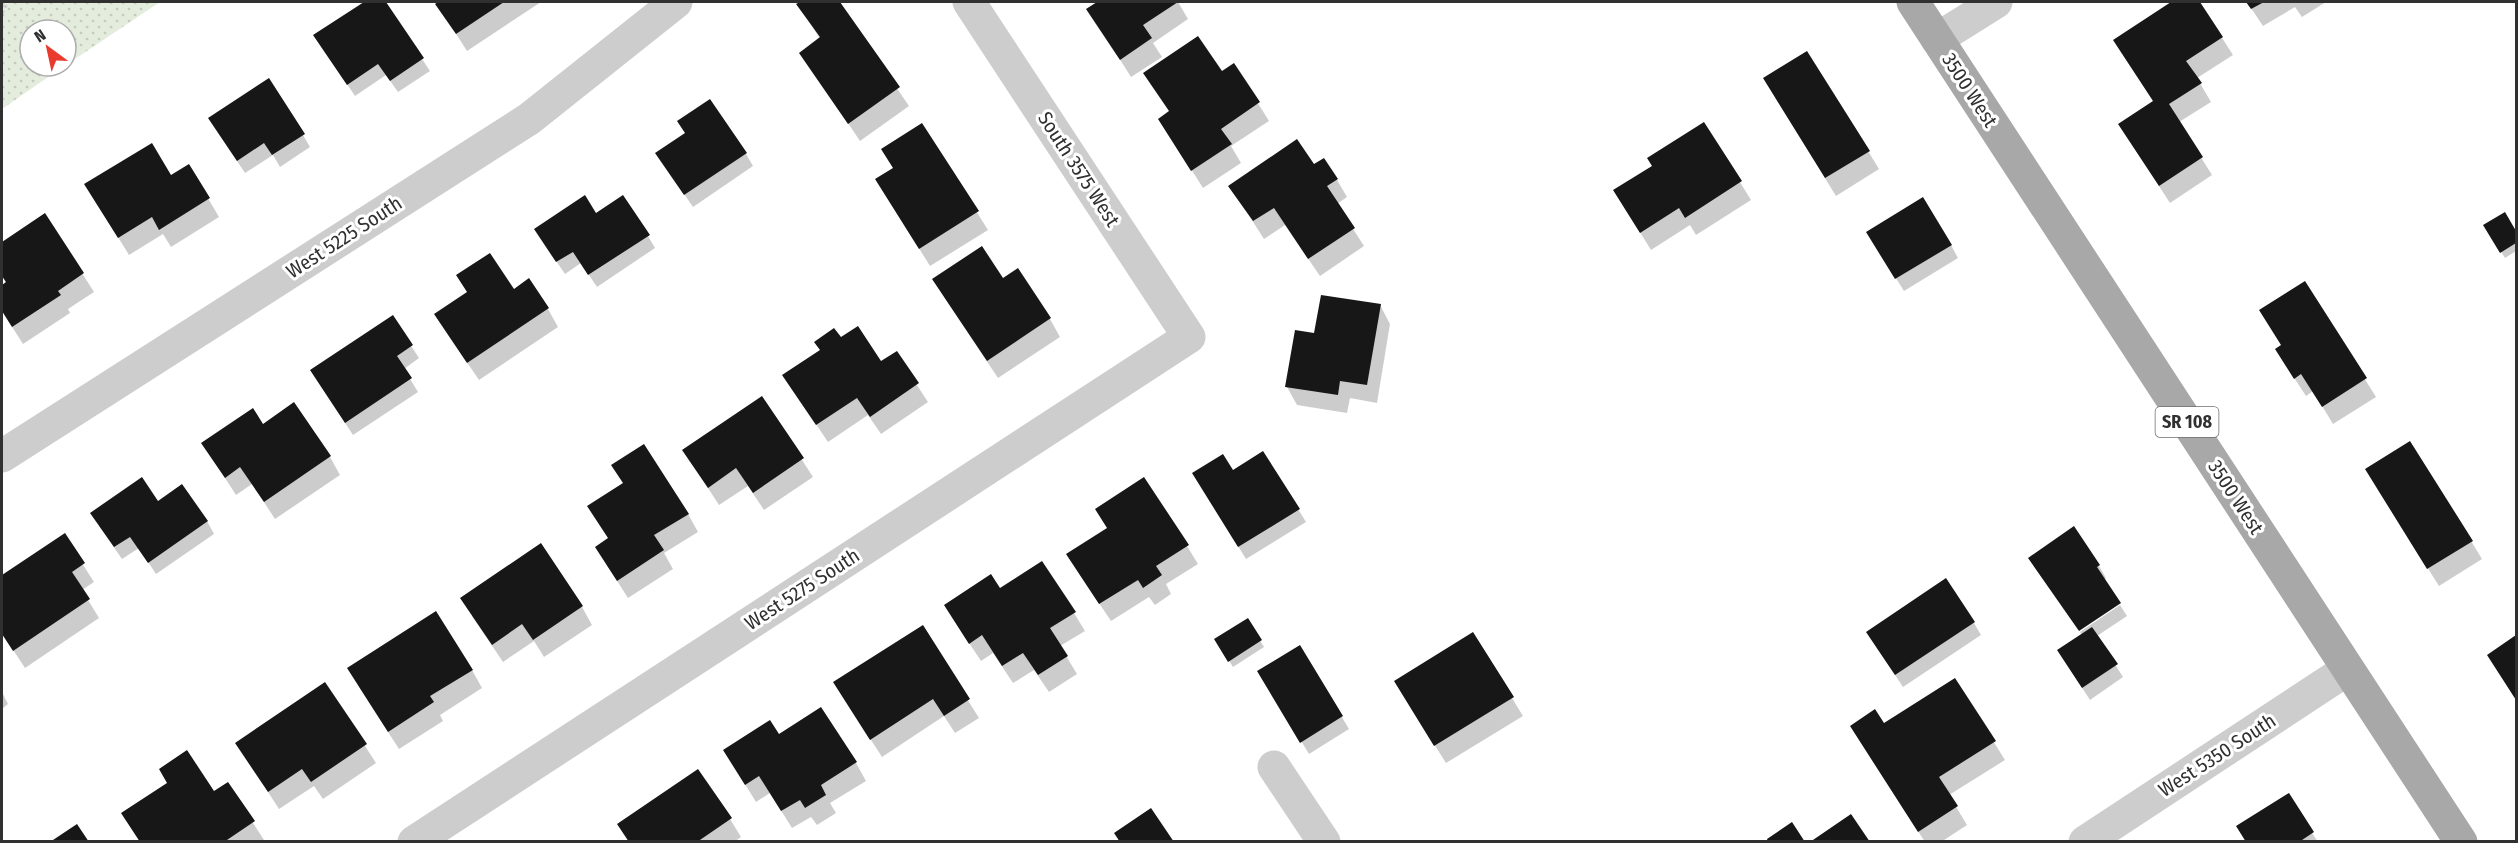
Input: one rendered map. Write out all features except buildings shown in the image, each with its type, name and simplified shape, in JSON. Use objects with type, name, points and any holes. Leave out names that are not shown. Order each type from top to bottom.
[{"type":"main road","name":"3500 West","points":[[1913,2],[2461,842]]},
{"type":"street","name":"West 5225 South","points":[[2,456],[529,119],[676,2]]},
{"type":"street","name":"South 3575 West","points":[[969,2],[1189,337]]},
{"type":"street","points":[[1937,39],[1996,2]]},
{"type":"street","name":"West 5275 South","points":[[414,842],[1189,337]]},
{"type":"street","name":"West 5350 South","points":[[2085,842],[2348,669]]},
{"type":"street","points":[[1274,767],[1324,842]]},
{"type":"path","points":[[2,13],[7,2]]},
{"type":"green space","points":[[2,2],[160,2],[78,57],[78,18],[18,18],[18,78],[47,78],[2,109]]}]
